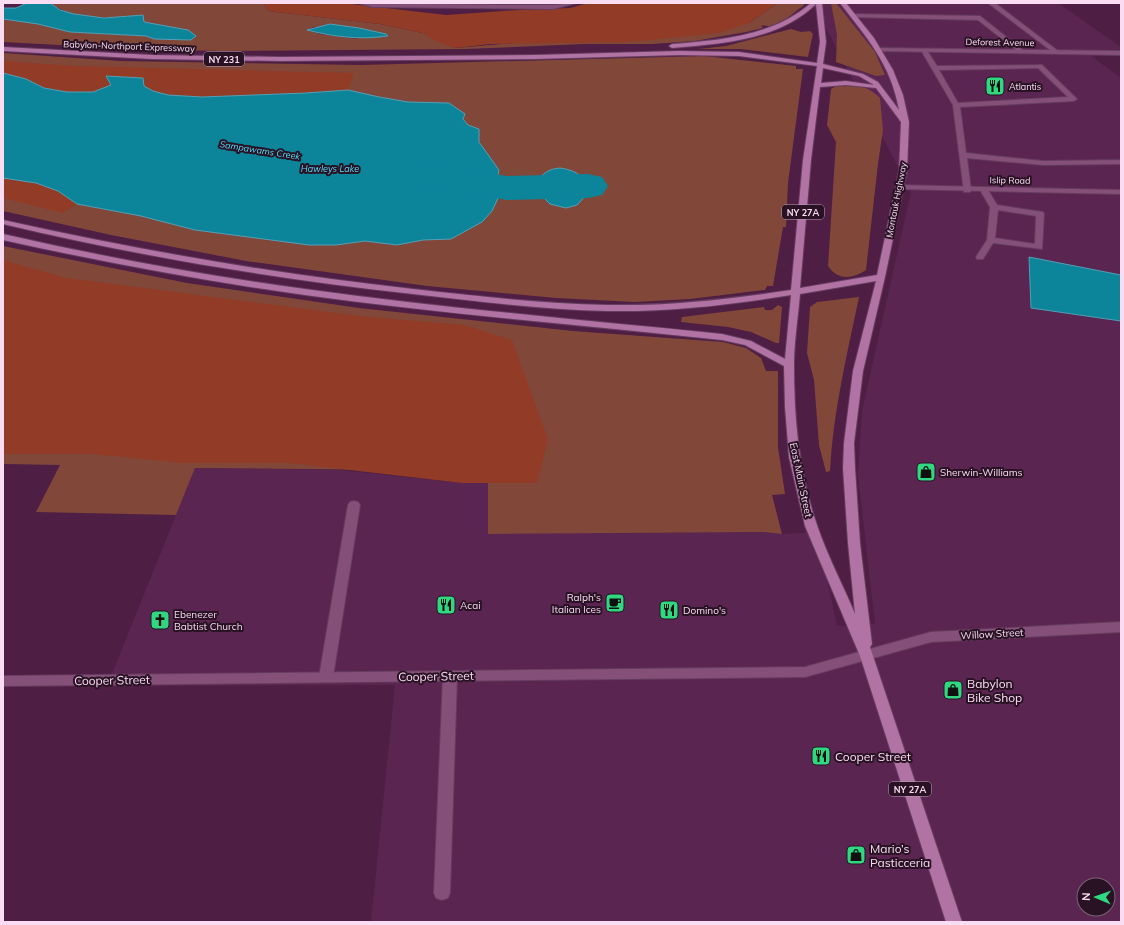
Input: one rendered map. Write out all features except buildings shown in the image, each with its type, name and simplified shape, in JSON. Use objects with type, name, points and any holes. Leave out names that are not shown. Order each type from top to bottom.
[{"type":"main road","points":[[446,58],[623,49],[706,43],[749,35],[769,29],[799,16],[814,3]]},
{"type":"main road","name":"NY 27A","points":[[796,292],[807,160],[818,86],[823,29],[819,3]]},
{"type":"main road","name":"Montauk Highway","points":[[843,3],[879,50],[896,82],[905,122],[904,155],[900,187],[881,278],[858,371],[852,410]]},
{"type":"main road","name":"Babylon-Northport Expressway","points":[[3,49],[215,58],[446,58]]},
{"type":"main road","points":[[446,58],[660,53],[720,53],[764,56],[820,65],[861,75],[876,83],[884,91],[905,122]]},
{"type":"main road","points":[[818,86],[852,82],[884,91]]},
{"type":"main road","points":[[3,222],[123,248],[244,269],[370,287],[583,307],[630,308],[694,305],[796,292],[881,278]]},
{"type":"main road","points":[[3,237],[64,251],[167,270],[304,292],[412,305],[722,337],[748,343],[789,365]]},
{"type":"main road","name":"East Main Street","points":[[796,292],[789,365],[791,430],[794,456],[804,502],[816,539],[867,656],[954,922]]},
{"type":"main road","name":"East Main Street","points":[[852,410],[849,443],[849,468],[854,543],[867,656]]},
{"type":"street","points":[[361,3],[553,7],[574,3]]},
{"type":"street","points":[[991,3],[1056,52]]},
{"type":"street","points":[[853,16],[980,18],[1022,52]]},
{"type":"street","name":"Deforest Avenue","points":[[879,50],[1121,53]]},
{"type":"street","points":[[924,50],[956,105],[968,190]]},
{"type":"street","points":[[934,68],[1040,66],[1074,99],[956,105]]},
{"type":"street","points":[[963,155],[1043,163],[1121,162]]},
{"type":"street","name":"Islip Road","points":[[900,187],[968,190],[1121,192]]},
{"type":"street","points":[[980,257],[991,240],[994,207],[984,190]]},
{"type":"street","points":[[991,240],[1039,247],[1040,214],[994,207]]},
{"type":"street","points":[[326,677],[354,505]]},
{"type":"street","name":"Willow Street","points":[[867,656],[931,637],[1121,627]]},
{"type":"street","name":"Cooper Street","points":[[3,681],[806,672],[867,656]]},
{"type":"street","points":[[442,893],[450,676]]},
{"type":"shaded area","points":[[50,3],[264,3],[268,11],[380,24],[423,33],[455,48],[749,23],[776,3],[805,3],[783,21],[770,26],[761,26],[763,28],[695,41],[652,44],[585,44],[466,49],[222,51],[134,49],[3,42],[3,19],[38,24],[70,32],[146,36],[154,39],[163,26],[143,22],[143,15],[107,18],[83,16],[60,9]],"holes":[[[314,27],[319,27],[359,39],[320,34],[307,30]]]},
{"type":"shaded area","points":[[264,3],[343,3],[446,15],[570,8],[588,3],[776,3],[749,23],[719,33],[629,42],[491,44],[455,48],[438,42],[423,33],[380,24],[268,11]]},
{"type":"shaded area","points":[[813,3],[1058,3],[1121,47],[1121,50],[1083,50],[1121,78],[1121,275],[1029,257],[1031,308],[1121,321],[1121,922],[371,922],[395,685],[107,686],[195,468],[340,470],[462,483],[488,483],[488,533],[763,532],[782,534],[817,532],[837,626],[875,624],[858,475],[862,411],[911,192]]},
{"type":"shaded area","points":[[831,3],[836,3],[875,52],[885,75],[876,76],[836,62],[837,35]]},
{"type":"shaded area","points":[[791,29],[801,32],[810,31],[813,34],[808,57],[740,49],[698,49],[726,46]]},
{"type":"shaded area","points":[[3,53],[121,61],[361,65],[704,56],[796,66],[796,69],[803,69],[788,183],[786,227],[783,227],[773,286],[767,286],[765,290],[690,299],[635,302],[556,298],[427,286],[246,261],[111,235],[3,211]]},
{"type":"shaded area","points":[[3,61],[76,66],[354,73],[348,90],[194,97],[155,91],[144,86],[143,78],[106,77],[111,85],[93,92],[67,92],[44,88],[26,79],[3,73]]},
{"type":"shaded area","points":[[847,84],[865,88],[880,98],[883,130],[866,270],[851,277],[836,274],[828,266],[836,142],[827,125],[831,89],[838,85]]},
{"type":"shaded area","points":[[3,178],[36,183],[58,191],[77,204],[63,213],[3,198]]},
{"type":"shaded area","points":[[3,246],[187,283],[359,308],[573,331],[723,342],[746,348],[761,358],[766,371],[778,371],[778,447],[785,494],[772,495],[782,534],[763,532],[488,534],[488,483],[493,471],[195,468],[176,515],[36,512],[60,465],[3,464]]},
{"type":"shaded area","points":[[3,260],[66,278],[367,317],[464,325],[512,340],[548,440],[537,483],[462,483],[289,463],[184,463],[93,454],[3,454]]},
{"type":"shaded area","points":[[859,297],[837,405],[830,471],[826,472],[819,445],[814,380],[807,353],[810,307],[817,302]]},
{"type":"shaded area","points":[[778,305],[782,307],[779,343],[751,332],[728,327],[681,322],[682,317],[764,307],[765,310],[772,310]]},
{"type":"water","points":[[27,3],[50,3],[60,10],[74,14],[104,18],[143,15],[144,22],[188,30],[196,36],[191,40],[154,39],[146,36],[70,32],[38,24],[3,19],[3,8],[16,8]]},
{"type":"water","points":[[330,24],[359,28],[386,34],[388,36],[368,38],[348,37],[307,30]]},
{"type":"water","name":"Hawleys Lake","points":[[3,73],[26,79],[44,88],[67,92],[93,92],[111,85],[106,76],[143,78],[144,86],[153,91],[168,95],[202,97],[348,90],[408,102],[449,103],[465,114],[463,119],[468,125],[479,129],[479,142],[499,170],[497,179],[499,183],[506,184],[507,192],[500,194],[492,211],[482,222],[451,239],[423,240],[397,245],[365,241],[336,245],[309,245],[195,230],[141,216],[77,204],[58,191],[36,183],[3,178]]},
{"type":"water","points":[[560,168],[575,172],[586,182],[588,193],[577,205],[566,208],[550,204],[540,194],[518,192],[517,184],[537,181],[552,169]]},
{"type":"water","points":[[1029,257],[1121,275],[1121,321],[1031,308]]},
{"type":"waterway","name":"Sampawams Creek","points":[[430,176],[507,188],[588,186]]},
{"type":"place","name":"Atlantis","points":[[995,86]]},
{"type":"place","name":"Sherwin-Williams","points":[[926,472]]},
{"type":"place","name":"Ralph's Italian Ices","points":[[615,603]]},
{"type":"place","name":"Acai","points":[[446,605]]},
{"type":"place","name":"Domino's","points":[[669,610]]},
{"type":"place","name":"Ebenezer Babtist Church","points":[[160,620]]},
{"type":"place","name":"Babylon Bike Shop","points":[[953,690]]},
{"type":"place","name":"Cooper Street","points":[[821,756]]},
{"type":"place","name":"Mario’s Pasticceria","points":[[856,855]]}]
